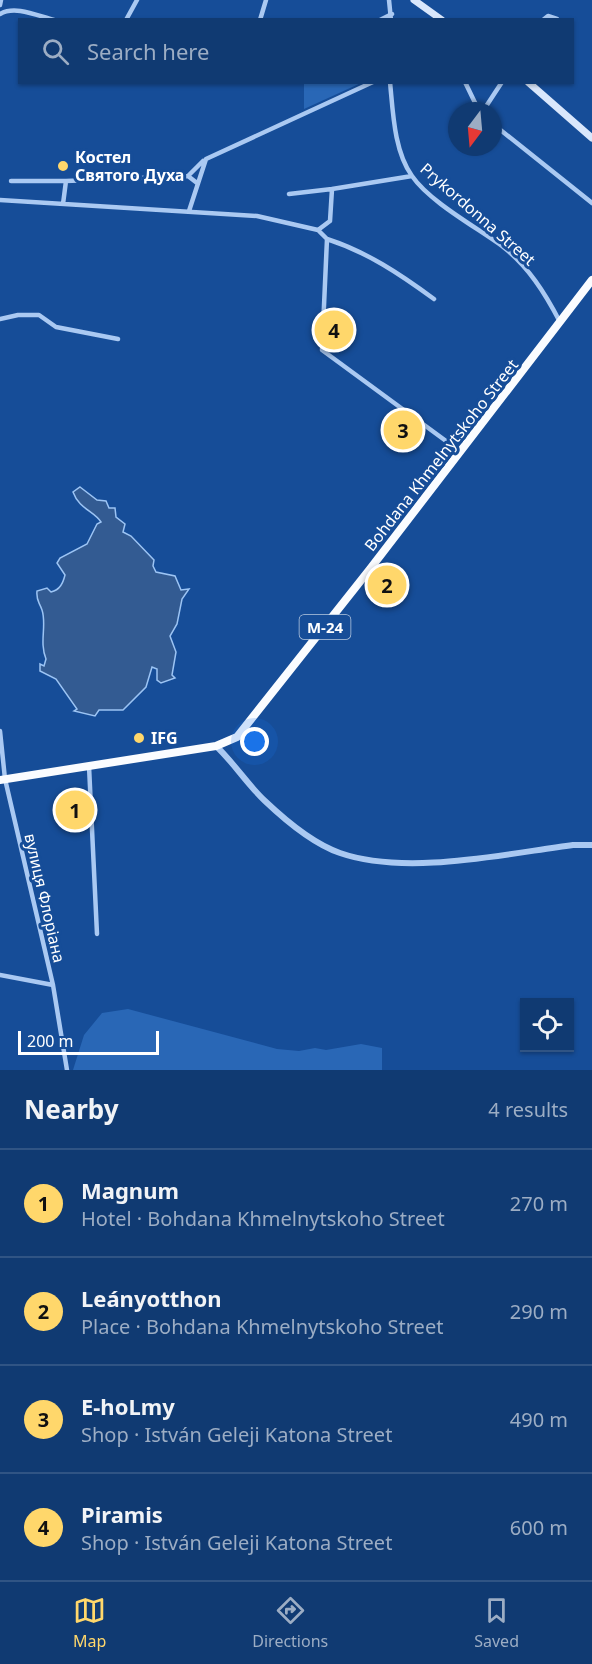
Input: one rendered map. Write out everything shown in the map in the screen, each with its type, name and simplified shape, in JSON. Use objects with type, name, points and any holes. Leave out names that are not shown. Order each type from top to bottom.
[{"type":"highway","name":"Bohdana Khmelnytskoho Street","points":[[3,779],[231,742],[243,731],[592,280]]},
{"type":"main road","points":[[414,0],[439,18]]},
{"type":"main road","points":[[530,84],[592,138]]},
{"type":"street","points":[[0,5],[1,0]]},
{"type":"street","points":[[127,18],[137,0]]},
{"type":"street","points":[[261,18],[267,0]]},
{"type":"street","points":[[389,0],[392,17]]},
{"type":"street","points":[[0,14],[12,10],[46,18]]},
{"type":"street","points":[[188,176],[206,159],[369,84]]},
{"type":"street","name":"Prykordonna Street","points":[[390,84],[394,121],[403,159],[412,176],[454,214],[504,248],[528,271],[544,293],[560,322]]},
{"type":"street","points":[[466,84],[476,102]]},
{"type":"street","points":[[488,102],[501,84]]},
{"type":"street","points":[[502,131],[592,202]]},
{"type":"street","points":[[189,212],[206,159]]},
{"type":"street","points":[[11,181],[188,176],[197,183]]},
{"type":"street","points":[[289,194],[412,176]]},
{"type":"street","points":[[63,204],[66,181]]},
{"type":"street","points":[[318,230],[330,221],[332,189]]},
{"type":"street","points":[[0,200],[257,216],[318,230],[327,239],[352,247],[394,270],[434,299]]},
{"type":"street","points":[[327,239],[322,350],[461,452]]},
{"type":"street","points":[[0,319],[18,315],[39,315],[56,327],[118,339]]},
{"type":"street","name":"вулиця Флоріана","points":[[0,731],[3,779],[53,985],[67,1070]]},
{"type":"street","points":[[216,746],[265,801],[309,836],[338,852],[358,858],[416,862],[450,861],[573,845],[592,845]]},
{"type":"street","points":[[89,766],[97,934]]},
{"type":"street","points":[[0,975],[53,985]]},
{"type":"shaded area","points":[[304,84],[359,84],[304,109]]},
{"type":"shaded area","points":[[80,487],[97,500],[106,501],[109,508],[115,508],[116,517],[125,524],[123,532],[131,536],[154,560],[153,566],[156,572],[175,576],[181,590],[189,589],[182,599],[177,624],[170,636],[176,652],[172,675],[175,678],[161,683],[157,680],[157,669],[152,667],[146,687],[123,710],[99,710],[95,716],[74,711],[77,709],[56,679],[40,671],[40,664],[44,666],[46,659],[43,646],[44,622],[37,591],[47,588],[51,592],[59,588],[65,575],[57,563],[60,558],[87,544],[97,524],[101,522],[76,498],[73,492]]},
{"type":"shaded area","points":[[128,1009],[277,1049],[326,1050],[361,1044],[382,1048],[382,1070],[73,1070],[84,1035],[102,1013]]},
{"type":"place","name":"Костел Святого Духа","points":[[63,166]]},
{"type":"place","name":"Piramis","points":[[334,330]]},
{"type":"place","name":"E-hoLmy","points":[[403,430]]},
{"type":"place","name":"Leányotthon","points":[[387,585]]},
{"type":"place","name":"IFG","points":[[139,738]]},
{"type":"place","name":"Magnum","points":[[75,810]]}]
